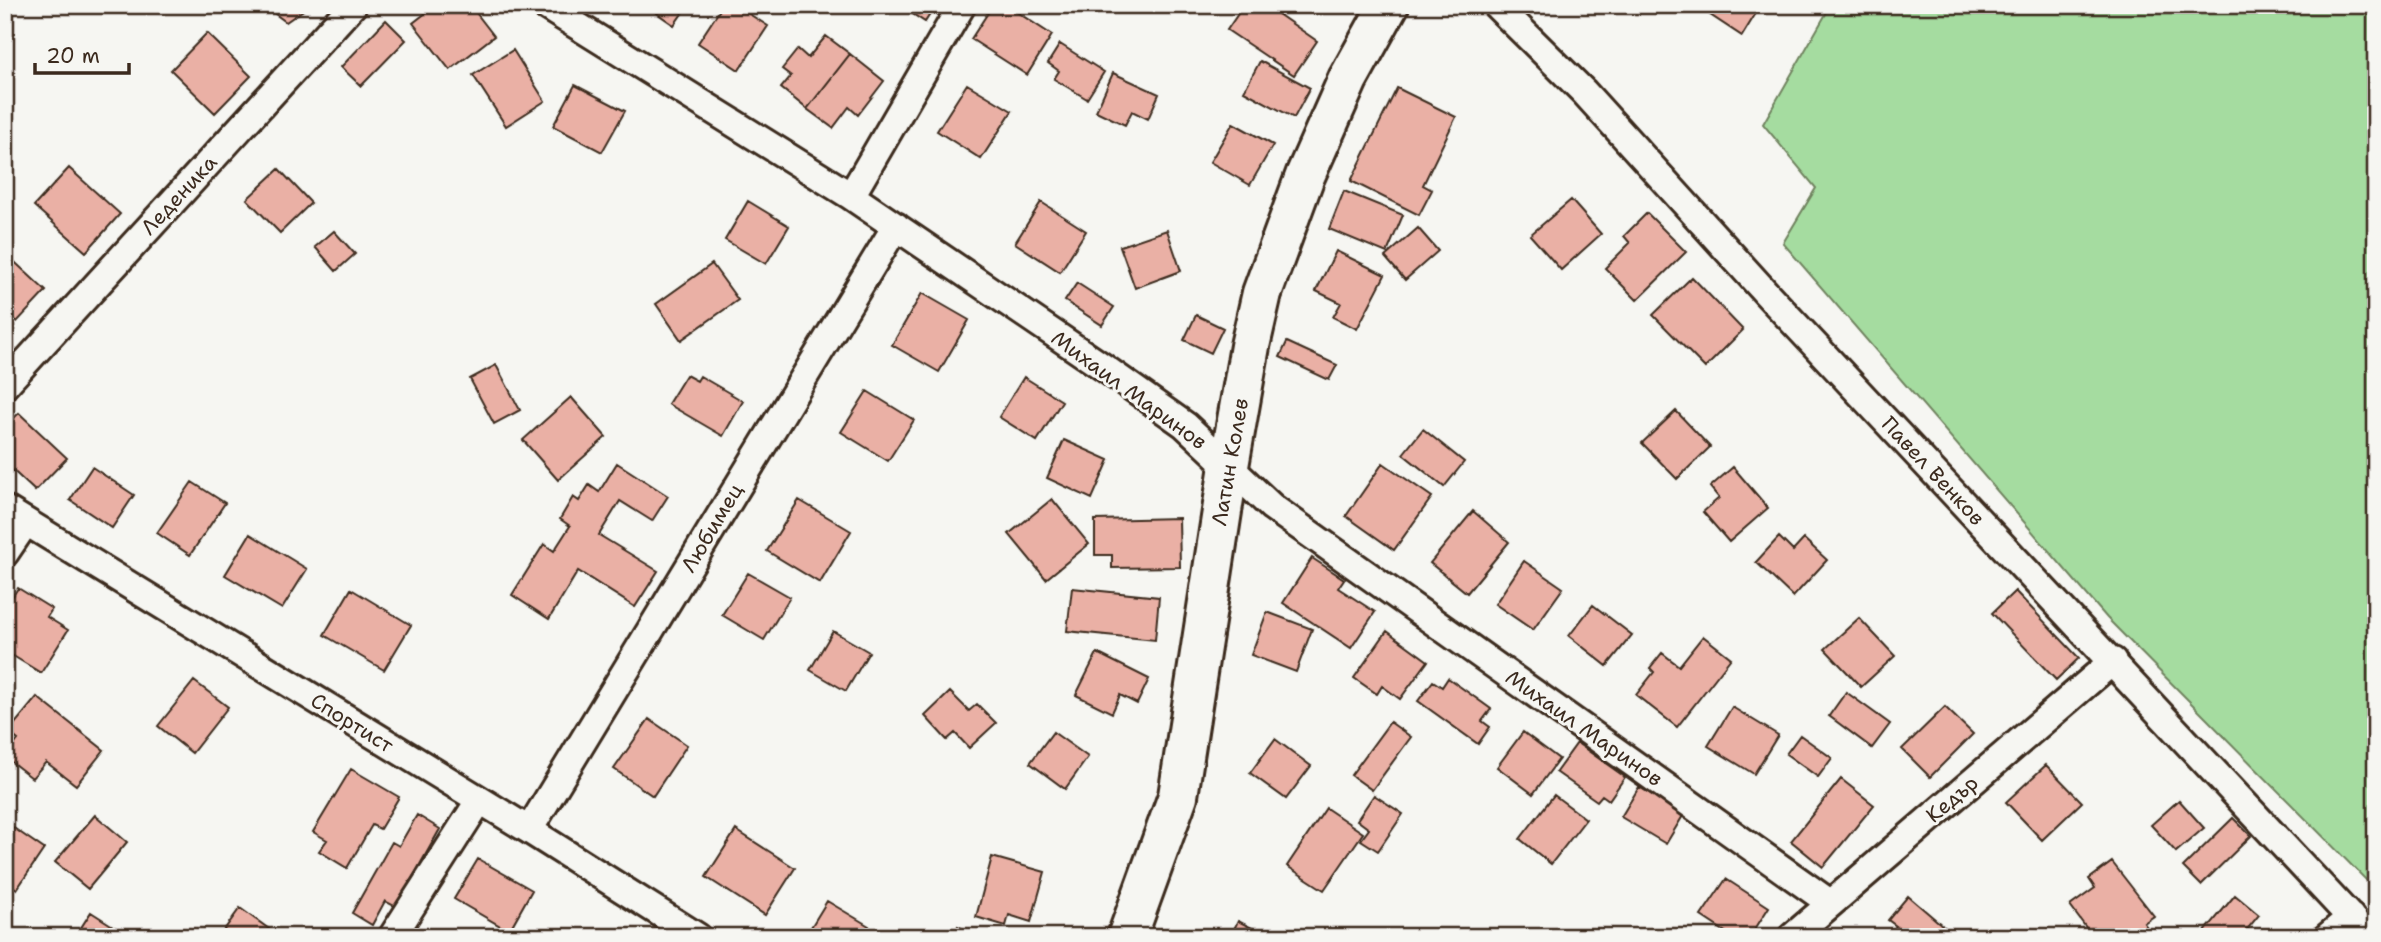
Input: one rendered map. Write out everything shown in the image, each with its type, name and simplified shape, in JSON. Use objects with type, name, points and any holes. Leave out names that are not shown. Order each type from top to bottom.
[{"type":"main road","name":"Латин Колев","points":[[1127,937],[1178,796],[1229,466],[1262,293],[1305,176],[1348,79],[1389,5]]},
{"type":"street","name":"Леденика","points":[[5,384],[354,5]]},
{"type":"street","name":"Михаил Маринов","points":[[544,5],[851,196],[1185,425],[1272,507],[1830,903]]},
{"type":"street","points":[[851,196],[962,5]]},
{"type":"street","name":"Павел Венков","points":[[1496,5],[1584,92],[1767,294],[2369,937]]},
{"type":"street","name":"Любимец","points":[[529,830],[896,226]]},
{"type":"street","points":[[5,553],[15,516]]},
{"type":"street","name":"Спортист","points":[[15,516],[529,830],[698,937]]},
{"type":"street","name":"Кедър","points":[[1792,937],[2113,662]]},
{"type":"street","points":[[392,937],[479,801]]},
{"type":"street","points":[[2327,937],[2351,917]]},
{"type":"green space","points":[[1831,5],[2376,5],[2376,890],[2107,618],[1783,243],[1816,188],[1763,124]]},
{"type":"building","points":[[263,5],[309,5],[309,6],[286,22]]},
{"type":"building","points":[[436,5],[470,5],[494,36],[450,70],[413,23]]},
{"type":"building","points":[[645,5],[688,5],[674,25]]},
{"type":"building","points":[[723,5],[735,5],[768,26],[739,70],[698,43]]},
{"type":"building","points":[[899,5],[936,5],[925,22]]},
{"type":"building","points":[[993,5],[1006,5],[1052,35],[1027,75],[971,39]]},
{"type":"building","points":[[1244,5],[1265,5],[1317,41],[1294,75],[1227,30]]},
{"type":"building","points":[[1695,5],[1761,5],[1742,36]]},
{"type":"building","points":[[386,20],[406,40],[361,86],[341,67]]},
{"type":"building","points":[[207,33],[251,76],[215,113],[171,70]]},
{"type":"building","points":[[826,36],[850,54],[807,109],[781,88],[791,76],[782,69],[798,49],[808,58]]},
{"type":"building","points":[[1060,44],[1104,72],[1087,99],[1054,79],[1059,71],[1048,63]]},
{"type":"building","points":[[513,50],[545,101],[506,126],[473,75]]},
{"type":"building","points":[[850,54],[884,81],[858,115],[849,107],[833,128],[807,109]]},
{"type":"building","points":[[1260,61],[1310,88],[1294,118],[1244,91]]},
{"type":"building","points":[[1113,73],[1159,94],[1148,119],[1132,111],[1125,125],[1096,111]]},
{"type":"building","points":[[967,84],[1012,111],[981,159],[937,131]]},
{"type":"building","points":[[575,85],[625,111],[602,152],[553,126]]},
{"type":"building","points":[[1397,88],[1456,117],[1423,185],[1432,190],[1419,215],[1351,181]]},
{"type":"building","points":[[1233,123],[1273,145],[1250,185],[1210,162]]},
{"type":"building","points":[[69,168],[120,214],[86,252],[34,206]]},
{"type":"building","points":[[279,169],[311,203],[280,233],[247,199]]},
{"type":"building","points":[[1344,191],[1403,215],[1387,253],[1329,229]]},
{"type":"building","points":[[1571,200],[1601,234],[1561,270],[1530,235]]},
{"type":"building","points":[[748,201],[789,226],[766,264],[725,240]]},
{"type":"building","points":[[1041,202],[1086,231],[1060,272],[1015,243]]},
{"type":"building","points":[[1647,213],[1686,252],[1637,300],[1605,268],[1630,243],[1624,236]]},
{"type":"building","points":[[1418,228],[1438,251],[1405,280],[1385,257]]},
{"type":"building","points":[[1167,230],[1181,271],[1135,288],[1120,246]]},
{"type":"building","points":[[334,231],[355,254],[336,271],[315,247]]},
{"type":"building","points":[[1336,251],[1385,275],[1357,329],[1333,317],[1341,303],[1316,291]]},
{"type":"building","points":[[5,253],[46,291],[17,322],[5,312]]},
{"type":"building","points":[[712,264],[738,300],[681,340],[656,304]]},
{"type":"building","points":[[1692,277],[1743,330],[1705,368],[1653,315]]},
{"type":"building","points":[[1077,283],[1114,307],[1102,325],[1065,301]]},
{"type":"building","points":[[922,293],[969,320],[939,372],[892,345]]},
{"type":"building","points":[[1196,315],[1223,328],[1211,353],[1184,340]]},
{"type":"building","points":[[1287,342],[1337,365],[1329,380],[1280,357]]},
{"type":"building","points":[[496,365],[520,410],[494,424],[470,379]]},
{"type":"building","points":[[686,375],[697,381],[700,376],[743,401],[723,436],[668,404]]},
{"type":"building","points":[[1024,377],[1062,401],[1037,441],[999,417]]},
{"type":"building","points":[[867,391],[914,420],[888,461],[841,432]]},
{"type":"building","points":[[571,397],[606,437],[558,480],[523,440]]},
{"type":"building","points":[[1676,411],[1710,447],[1677,479],[1642,443]]},
{"type":"building","points":[[19,413],[67,458],[35,491],[5,463],[5,427]]},
{"type":"building","points":[[1423,429],[1464,462],[1444,487],[1403,454]]},
{"type":"building","points":[[1064,440],[1109,460],[1092,499],[1047,478]]},
{"type":"building","points":[[617,463],[668,496],[652,521],[620,501],[599,535],[658,571],[635,607],[578,571],[549,619],[512,595],[544,544],[554,551],[570,526],[560,519],[573,497],[579,501],[589,485],[599,492]]},
{"type":"building","points":[[1383,463],[1432,497],[1394,550],[1346,516]]},
{"type":"building","points":[[92,467],[134,495],[112,528],[70,500]]},
{"type":"building","points":[[1733,467],[1768,508],[1729,542],[1703,512],[1719,498],[1710,487]]},
{"type":"building","points":[[192,482],[225,503],[190,555],[157,533]]},
{"type":"building","points":[[1052,499],[1089,544],[1046,579],[1009,534]]},
{"type":"building","points":[[799,500],[851,531],[820,583],[767,551]]},
{"type":"building","points":[[1473,511],[1509,542],[1467,593],[1430,563]]},
{"type":"building","points":[[1179,518],[1180,567],[1112,568],[1112,555],[1095,555],[1095,520]]},
{"type":"building","points":[[250,534],[307,569],[282,609],[225,575]]},
{"type":"building","points":[[1779,537],[1793,551],[1804,539],[1827,560],[1793,597],[1756,562]]},
{"type":"building","points":[[1312,558],[1344,579],[1338,588],[1375,612],[1351,648],[1283,603]]},
{"type":"building","points":[[1524,561],[1563,588],[1533,630],[1495,604]]},
{"type":"building","points":[[748,573],[790,597],[764,640],[722,615]]},
{"type":"building","points":[[18,588],[52,609],[47,617],[68,630],[41,673],[5,651],[5,608]]},
{"type":"building","points":[[1072,588],[1159,597],[1155,640],[1067,631]]},
{"type":"building","points":[[351,589],[411,625],[384,670],[324,635]]},
{"type":"building","points":[[2015,591],[2079,658],[2056,680],[1992,613]]},
{"type":"building","points":[[1593,605],[1632,635],[1607,666],[1569,636]]},
{"type":"building","points":[[1267,612],[1312,629],[1296,672],[1251,655]]},
{"type":"building","points":[[1859,618],[1895,656],[1861,687],[1825,649]]},
{"type":"building","points":[[833,631],[869,652],[846,691],[810,670]]},
{"type":"building","points":[[1387,631],[1428,661],[1400,699],[1382,686],[1377,694],[1354,678]]},
{"type":"building","points":[[1703,636],[1731,658],[1677,727],[1636,695],[1654,672],[1650,668],[1662,653],[1679,666]]},
{"type":"building","points":[[1097,653],[1149,679],[1137,704],[1120,695],[1112,713],[1076,695]]},
{"type":"building","points":[[1448,678],[1491,709],[1482,721],[1490,727],[1478,744],[1418,701],[1433,681],[1442,687]]},
{"type":"building","points":[[194,681],[228,707],[192,753],[158,726]]},
{"type":"building","points":[[950,692],[969,711],[977,704],[996,723],[969,748],[955,733],[947,740],[925,716]]},
{"type":"building","points":[[1846,692],[1890,724],[1872,748],[1829,716]]},
{"type":"building","points":[[37,697],[104,750],[76,785],[46,762],[32,778],[5,757],[18,740],[8,732]]},
{"type":"building","points":[[1732,707],[1778,735],[1754,774],[1708,746]]},
{"type":"building","points":[[1945,707],[1973,734],[1930,777],[1902,749]]},
{"type":"building","points":[[649,719],[687,745],[653,796],[614,769]]},
{"type":"building","points":[[1390,722],[1411,737],[1372,790],[1351,775]]},
{"type":"building","points":[[1053,732],[1088,757],[1065,789],[1030,763]]},
{"type":"building","points":[[1523,732],[1559,759],[1533,794],[1497,767]]},
{"type":"building","points":[[1800,735],[1832,758],[1818,777],[1786,754]]},
{"type":"building","points":[[1275,739],[1311,766],[1286,799],[1250,773]]},
{"type":"building","points":[[1577,743],[1625,777],[1609,800],[1602,795],[1597,801],[1556,772]]},
{"type":"building","points":[[2046,765],[2082,802],[2042,840],[2006,802]]},
{"type":"building","points":[[351,769],[399,797],[380,829],[372,825],[347,868],[319,851],[327,840],[313,832]]},
{"type":"building","points":[[1841,779],[1874,805],[1823,867],[1791,841]]},
{"type":"building","points":[[1639,787],[1684,814],[1666,844],[1621,817]]},
{"type":"building","points":[[1374,795],[1403,814],[1378,851],[1361,840],[1369,829],[1357,820]]},
{"type":"building","points":[[1554,795],[1586,819],[1551,864],[1520,839]]},
{"type":"building","points":[[2179,800],[2204,828],[2176,852],[2151,825]]},
{"type":"building","points":[[1326,808],[1363,833],[1324,890],[1287,866]]},
{"type":"building","points":[[95,815],[127,842],[88,889],[55,862]]},
{"type":"building","points":[[417,815],[440,829],[396,907],[385,901],[372,925],[352,913],[392,842],[399,846]]},
{"type":"building","points":[[2233,818],[2251,836],[2201,885],[2183,867]]},
{"type":"building","points":[[5,822],[44,849],[17,889],[5,881]]},
{"type":"building","points":[[736,830],[795,868],[765,915],[706,877]]},
{"type":"building","points":[[992,857],[1045,872],[1031,922],[1009,915],[1006,926],[976,917]]},
{"type":"building","points":[[478,859],[532,890],[509,931],[454,899]]},
{"type":"building","points":[[2112,862],[2154,916],[2144,923],[2154,937],[2093,937],[2070,906],[2095,888],[2089,879]]},
{"type":"building","points":[[1726,879],[1769,907],[1750,937],[1733,937],[1701,916]]},
{"type":"building","points":[[2235,895],[2259,915],[2241,937],[2205,937],[2203,934]]},
{"type":"building","points":[[1908,896],[1956,937],[1889,935],[1896,926],[1888,920]]},
{"type":"building","points":[[827,901],[869,926],[863,937],[805,937]]},
{"type":"building","points":[[240,908],[280,937],[219,937]]},
{"type":"building","points":[[91,912],[130,937],[75,937]]},
{"type":"building","points":[[1238,921],[1270,937],[1230,937]]},
{"type":"building","points":[[958,926],[977,937],[952,937]]}]
